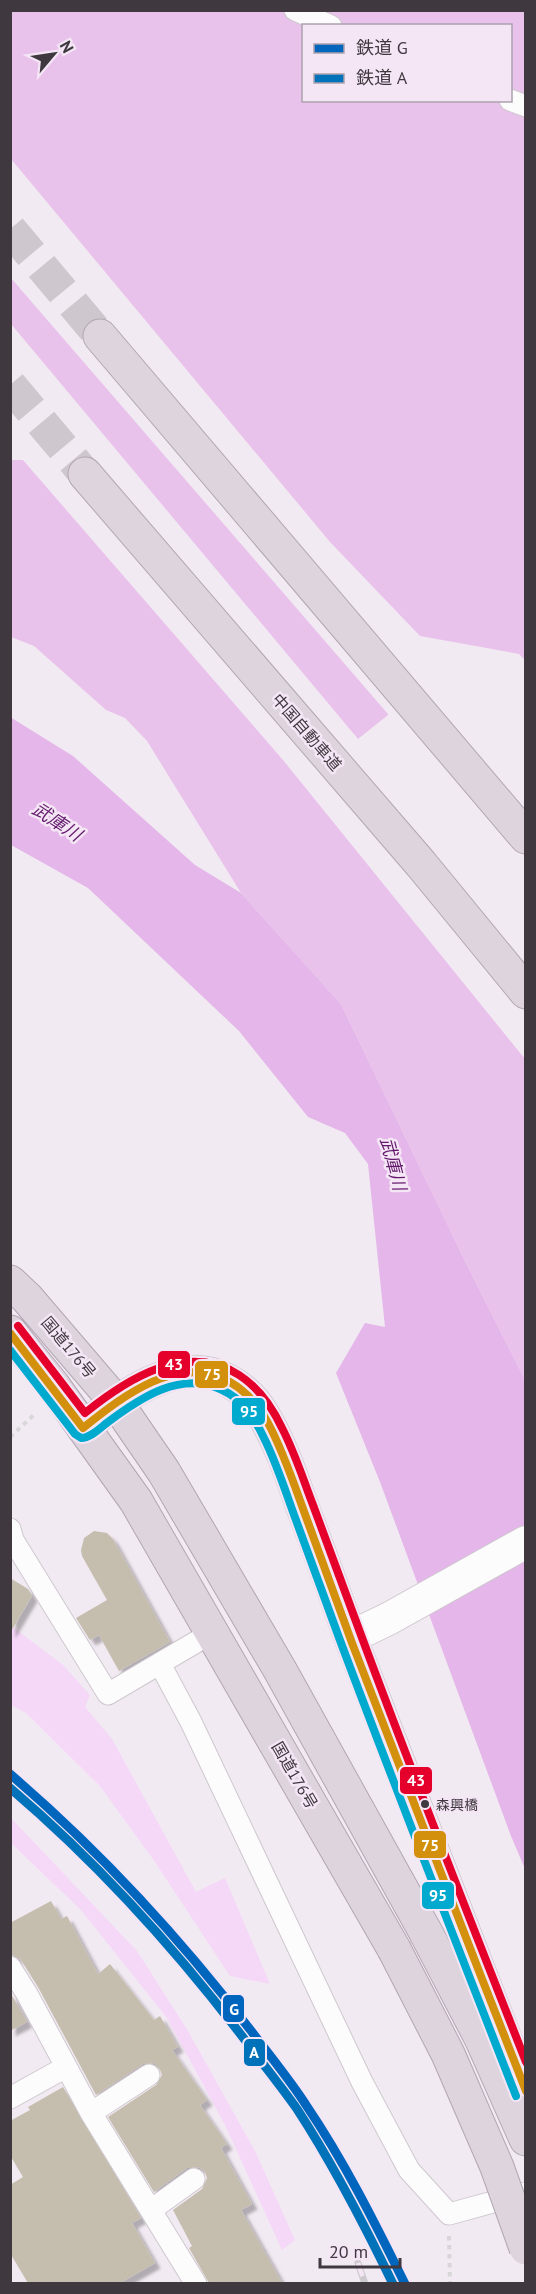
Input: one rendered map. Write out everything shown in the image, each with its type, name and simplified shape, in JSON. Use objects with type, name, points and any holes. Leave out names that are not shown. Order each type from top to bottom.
[{"type":"highway","points":[[100,336],[525,837]]},
{"type":"highway","name":"中国自動車道","points":[[85,474],[421,864],[525,992]]},
{"type":"highway","name":"国道176号","points":[[10,1282],[27,1298],[116,1402],[164,1472],[274,1660],[425,1931],[481,2038],[525,2139]]},
{"type":"highway","name":"国道176号","points":[[10,1332],[136,1501],[394,1950],[457,2074],[497,2167],[525,2248]]},
{"type":"street","points":[[295,10],[327,24]]},
{"type":"street","points":[[83,1428],[116,1402],[158,1379],[187,1373],[211,1373],[244,1390],[260,1410],[290,1472],[525,2092]]},
{"type":"street","points":[[10,1529],[13,1540],[108,1694],[213,1632]]},
{"type":"street","points":[[351,1637],[390,1618],[525,1542]]},
{"type":"street","points":[[160,1664],[191,1722],[367,2092],[408,2170],[449,2214],[525,2193]]},
{"type":"street","points":[[10,1967],[91,2113],[196,2283]]},
{"type":"street","points":[[10,2098],[66,2067]]},
{"type":"street","points":[[91,2113],[149,2075]]},
{"type":"street","points":[[151,2210],[194,2179]]},
{"type":"path","points":[[10,1437],[40,1408]]},
{"type":"path","points":[[10,1494],[10,1501]]},
{"type":"path","points":[[449,2214],[450,2283]]},
{"type":"shaded area","points":[[10,11],[525,11],[525,660],[519,654],[420,636],[330,542],[11,159]]},
{"type":"shaded area","points":[[11,278],[388,715],[358,739],[11,324]]},
{"type":"shaded area","points":[[11,460],[23,460],[283,760],[525,1059],[525,1380],[341,1004],[241,893],[147,741],[125,718],[106,710],[34,646],[11,637]]},
{"type":"shaded area","points":[[10,1625],[63,1665],[90,1695],[85,1707],[112,1739],[196,1892],[225,1878],[270,1984],[230,1976],[155,1862],[100,1786],[26,1713],[11,1705]]},
{"type":"shaded area","points":[[11,1818],[137,1951],[188,2031],[255,2151],[295,2240],[282,2250],[225,2125],[167,2018],[81,1910],[11,1843]]},
{"type":"water","name":"武庫川","points":[[10,717],[73,756],[195,865],[241,893],[341,1004],[525,1380],[525,1869],[380,1482],[336,1373],[365,1323],[385,1327],[368,1164],[345,1133],[308,1117],[239,1031],[88,888],[11,845]]},
{"type":"building","points":[[94,1531],[107,1533],[113,1539],[170,1642],[119,1671],[99,1635],[90,1640],[76,1618],[107,1600],[82,1556],[84,1538]]},
{"type":"building","points":[[10,1578],[28,1589],[32,1596],[10,1633]]},
{"type":"building","points":[[51,1901],[61,1919],[67,1916],[98,1974],[110,1964],[154,2020],[160,2016],[178,2047],[172,2050],[207,2100],[200,2105],[227,2144],[221,2148],[252,2204],[241,2210],[282,2283],[209,2283],[189,2248],[192,2246],[173,2210],[202,2189],[207,2178],[205,2172],[199,2167],[187,2168],[154,2192],[108,2117],[156,2085],[162,2075],[154,2063],[143,2064],[96,2095],[38,1987],[21,1960],[10,1954],[10,1923]]},
{"type":"building","points":[[10,1992],[27,2022],[10,2031]]},
{"type":"building","points":[[63,2087],[141,2218],[132,2223],[155,2263],[120,2283],[28,2283],[10,2253],[10,2185],[23,2177],[10,2155],[10,2121],[30,2110],[28,2107]]},
{"type":"tunnel","points":[[10,229],[100,336]]},
{"type":"tunnel","points":[[10,385],[85,474]]},
{"type":"railway","points":[[358,2263],[365,2284]]},
{"type":"rail line","name":"G","points":[[10,1774],[76,1834],[138,1897],[197,1963],[287,2077],[346,2170],[405,2284]]},
{"type":"rail line","name":"A","points":[[10,1788],[105,1876],[191,1972],[245,2040],[291,2100],[323,2151],[393,2284]]},
{"type":"transit line","name":"43","points":[[18,1326],[85,1413],[138,1377],[158,1368],[178,1363],[198,1362],[219,1365],[239,1375],[253,1386],[269,1405],[295,1456],[401,1742],[526,2062]]},
{"type":"transit line","name":"75","points":[[10,1333],[83,1428],[115,1404],[152,1382],[171,1375],[191,1372],[210,1374],[230,1382],[247,1395],[261,1411],[286,1464],[352,1643],[526,2091]]},
{"type":"transit line","name":"95","points":[[10,1350],[75,1434],[81,1438],[92,1435],[147,1396],[176,1385],[191,1383],[222,1390],[242,1404],[252,1417],[276,1465],[362,1700],[516,2096]]},
{"type":"place","name":"森興橋","points":[[425,1804]]}]
